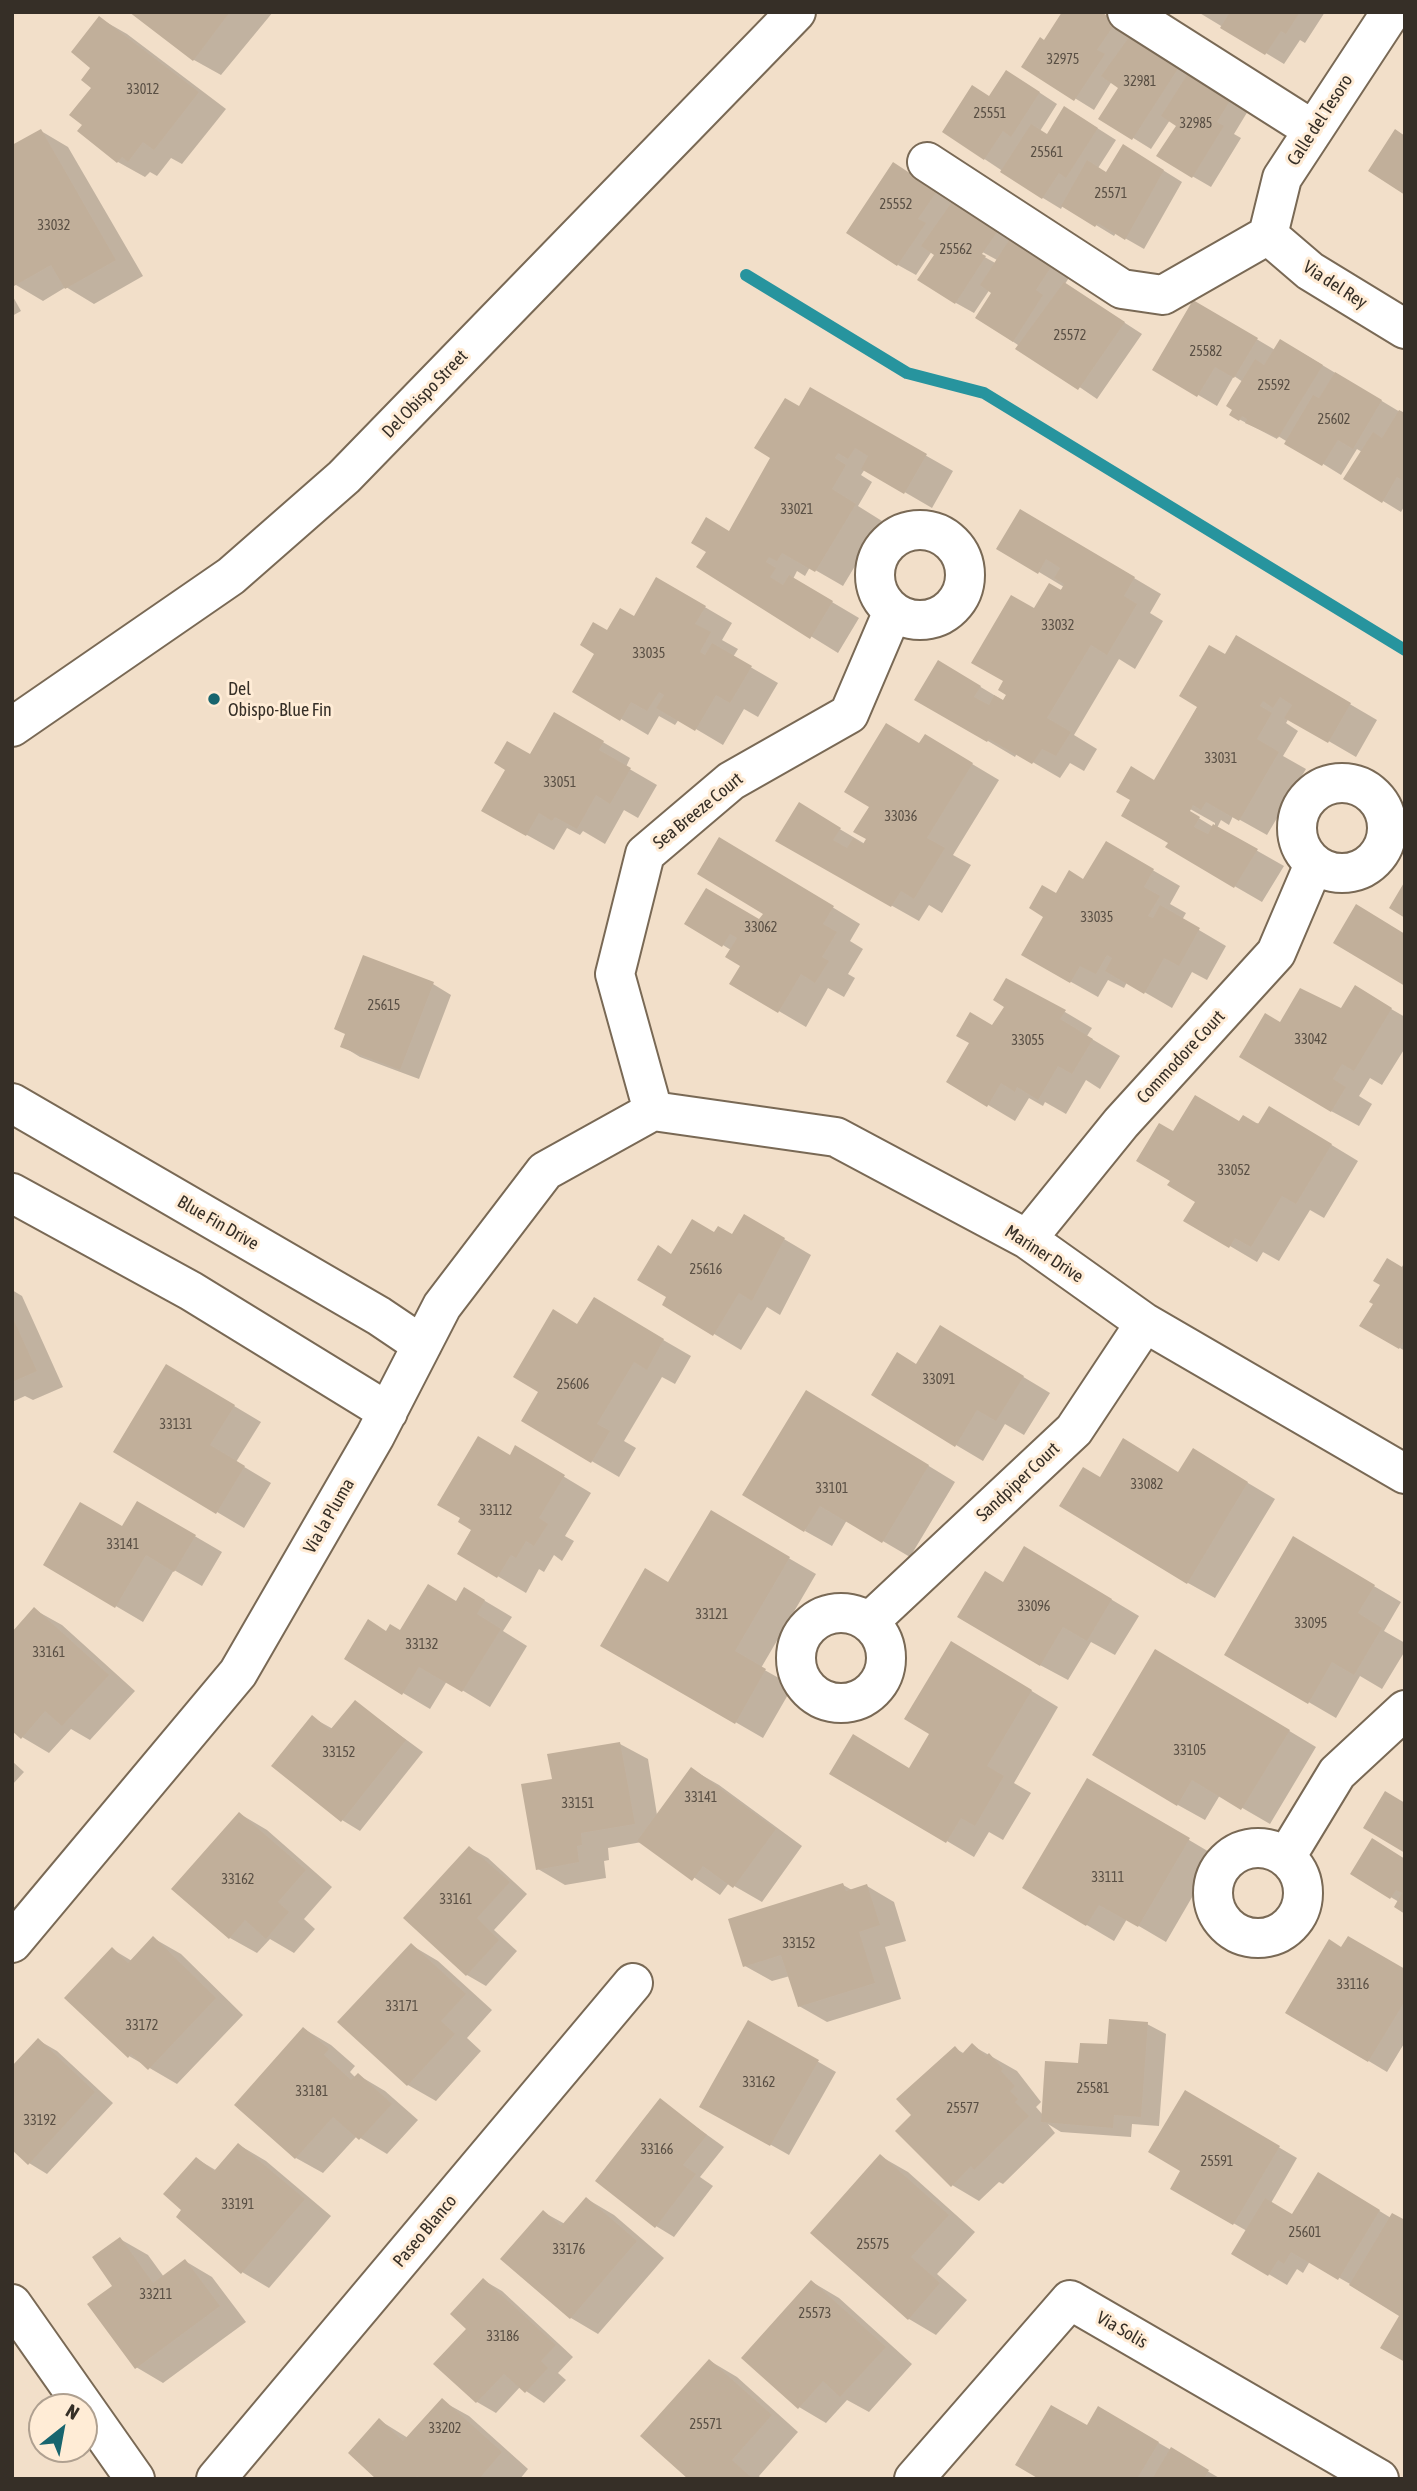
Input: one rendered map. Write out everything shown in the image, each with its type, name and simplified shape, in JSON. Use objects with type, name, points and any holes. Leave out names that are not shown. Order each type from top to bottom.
[{"type":"street","name":"Del Obispo Street","points":[[12,727],[231,576],[344,477],[796,12]]},
{"type":"street","points":[[1127,12],[1313,130]]},
{"type":"street","name":"Calle del Tesoro","points":[[1268,235],[1282,178],[1391,12]]},
{"type":"street","points":[[927,162],[1122,289],[1163,295],[1268,235]]},
{"type":"street","name":"Via del Rey","points":[[1268,235],[1310,271],[1405,329]]},
{"type":"street","name":"Sea Breeze Court","points":[[653,1111],[615,974],[645,855],[731,781],[849,714],[893,611]]},
{"type":"street","name":"Commodore Court","points":[[1027,1239],[1121,1123],[1276,953],[1314,864]]},
{"type":"street","name":"Blue Fin Drive","points":[[12,1103],[379,1316],[422,1345]]},
{"type":"street","name":"Mariner Drive","points":[[653,1111],[836,1137],[1027,1239],[1144,1323],[1405,1474]]},
{"type":"street","name":"Via la Pluma","points":[[12,1943],[238,1673],[388,1412],[442,1306],[545,1171],[653,1111]]},
{"type":"street","points":[[12,1193],[191,1291],[388,1412]]},
{"type":"street","name":"Sandpiper Court","points":[[869,1622],[1074,1430],[1144,1323]]},
{"type":"street","points":[[1286,1857],[1337,1773],[1405,1710]]},
{"type":"street","name":"Paseo Blanco","points":[[216,2479],[634,1983]]},
{"type":"street","name":"Via Solis","points":[[914,2479],[1070,2300],[1379,2479]]},
{"type":"street","points":[[12,2304],[135,2479]]},
{"type":"building","points":[[129,12],[230,12],[193,61]]},
{"type":"building","points":[[1062,12],[1101,12],[1116,22],[1097,50],[1105,54],[1074,101],[1021,67],[1040,37],[1044,40]]},
{"type":"building","points":[[1230,12],[1300,12],[1286,34],[1281,31],[1265,55],[1220,28]]},
{"type":"building","points":[[99,16],[199,92],[154,150],[143,142],[128,162],[122,157],[117,163],[77,131],[82,125],[69,115],[91,88],[81,80],[90,68],[71,52]]},
{"type":"building","points":[[1132,33],[1181,64],[1132,140],[1098,119],[1118,88],[1101,76]]},
{"type":"building","points":[[1192,67],[1234,94],[1217,122],[1224,126],[1192,178],[1156,156],[1176,126],[1161,116]]},
{"type":"building","points":[[1006,70],[1040,92],[1011,137],[1003,131],[984,160],[942,132],[972,85],[989,96]]},
{"type":"building","points":[[1064,106],[1098,128],[1066,178],[1059,173],[1042,199],[1000,172],[1031,124],[1047,134]]},
{"type":"building","points":[[41,129],[116,260],[65,289],[51,265],[14,286],[12,282],[12,145]]},
{"type":"building","points":[[1395,129],[1405,136],[1405,195],[1368,171]]},
{"type":"building","points":[[1123,144],[1164,170],[1125,240],[1098,223],[1095,227],[1061,206],[1087,160],[1106,172]]},
{"type":"building","points":[[893,162],[937,191],[918,219],[926,223],[897,266],[846,233]]},
{"type":"building","points":[[954,199],[999,229],[982,254],[986,256],[955,304],[917,280],[934,255],[921,246]]},
{"type":"building","points":[[1011,237],[1053,264],[1036,290],[1043,295],[1013,342],[975,318],[991,293],[980,285]]},
{"type":"building","points":[[1064,282],[1125,322],[1078,390],[1015,349]]},
{"type":"building","points":[[1193,300],[1258,338],[1234,378],[1215,367],[1197,397],[1152,370]]},
{"type":"building","points":[[1280,339],[1323,365],[1278,438],[1245,423],[1247,419],[1242,416],[1239,421],[1229,415],[1232,410],[1226,406],[1255,359],[1264,365]]},
{"type":"building","points":[[1335,372],[1382,400],[1353,449],[1338,440],[1322,466],[1284,444],[1313,395],[1319,398]]},
{"type":"building","points":[[810,387],[927,454],[904,494],[861,469],[868,456],[855,448],[848,459],[838,453],[835,458],[846,465],[832,489],[856,504],[815,572],[782,553],[777,561],[769,557],[766,562],[776,568],[770,577],[783,585],[789,575],[833,601],[810,639],[696,567],[706,552],[691,543],[706,517],[729,531],[770,458],[754,448],[785,398],[799,406]]},
{"type":"building","points":[[1399,410],[1405,413],[1405,482],[1397,477],[1382,503],[1343,479],[1373,432],[1382,438]]},
{"type":"building","points":[[1020,509],[1135,577],[1124,596],[1137,604],[1107,655],[1091,645],[1047,718],[1071,732],[1056,756],[1042,749],[1032,764],[989,739],[987,742],[914,700],[938,660],[981,686],[974,697],[989,705],[994,695],[1003,700],[1006,695],[998,690],[1003,681],[971,663],[1011,595],[1034,608],[1049,583],[1061,590],[1064,584],[1054,578],[1060,568],[1046,559],[1038,574],[996,549]]},
{"type":"building","points":[[656,577],[706,606],[695,624],[711,632],[700,652],[705,655],[712,643],[752,666],[730,703],[716,695],[695,731],[656,708],[664,695],[659,692],[647,711],[631,702],[620,721],[572,692],[594,654],[580,645],[593,622],[607,630],[620,608],[634,616]]},
{"type":"building","points":[[1236,635],[1351,703],[1328,743],[1284,718],[1292,705],[1280,697],[1273,708],[1263,701],[1260,706],[1272,713],[1257,739],[1279,752],[1239,821],[1206,802],[1201,810],[1193,805],[1190,811],[1200,817],[1194,827],[1208,834],[1213,824],[1258,849],[1234,888],[1165,847],[1168,843],[1121,816],[1130,800],[1116,792],[1131,766],[1154,780],[1197,707],[1179,696],[1209,645],[1225,654]]},
{"type":"building","points":[[554,712],[604,741],[599,750],[631,768],[610,804],[596,795],[577,829],[555,817],[552,821],[539,813],[526,836],[481,811],[505,770],[494,763],[507,741],[530,754]]},
{"type":"building","points":[[886,723],[919,743],[925,734],[973,763],[927,838],[945,848],[914,899],[901,891],[891,907],[775,841],[799,802],[841,828],[833,840],[847,848],[853,838],[863,844],[866,839],[853,832],[869,807],[844,792]]},
{"type":"building","points":[[719,837],[834,906],[823,924],[837,932],[822,957],[829,961],[815,983],[801,974],[778,1013],[729,984],[740,966],[725,957],[737,938],[730,934],[722,947],[684,924],[706,888],[759,919],[763,914],[697,874]]},
{"type":"building","points":[[1106,841],[1154,869],[1144,887],[1160,896],[1148,916],[1153,918],[1160,905],[1200,928],[1179,966],[1164,958],[1144,994],[1105,971],[1112,958],[1107,955],[1096,974],[1080,966],[1070,983],[1021,955],[1043,917],[1029,908],[1042,885],[1056,893],[1069,870],[1083,879]]},
{"type":"building","points":[[1405,881],[1405,918],[1389,908]]},
{"type":"building","points":[[1356,904],[1405,934],[1405,986],[1333,943]]},
{"type":"building","points":[[363,955],[434,982],[400,1070],[340,1047],[345,1034],[334,1029]]},
{"type":"building","points":[[1006,978],[1066,1010],[1060,1019],[1093,1039],[1072,1074],[1058,1066],[1038,1100],[1017,1087],[1015,1092],[1001,1083],[987,1107],[946,1082],[969,1043],[956,1036],[970,1012],[992,1025],[1004,1007],[993,1000]]},
{"type":"building","points":[[1355,985],[1392,1008],[1354,1071],[1342,1064],[1333,1079],[1346,1087],[1331,1112],[1239,1057],[1265,1013],[1280,1022],[1300,988],[1341,1008]]},
{"type":"building","points":[[1195,1095],[1239,1121],[1243,1115],[1258,1124],[1269,1106],[1332,1144],[1296,1204],[1282,1196],[1251,1247],[1235,1238],[1229,1248],[1183,1221],[1195,1202],[1167,1185],[1170,1181],[1136,1161],[1159,1123],[1173,1131]]},
{"type":"building","points":[[744,1214],[785,1238],[752,1301],[739,1293],[713,1336],[662,1305],[666,1297],[637,1280],[658,1245],[671,1254],[692,1219],[714,1232],[718,1226],[732,1234]]},
{"type":"building","points":[[1387,1258],[1402,1267],[1405,1261],[1405,1339],[1399,1349],[1359,1326],[1373,1304],[1369,1302],[1380,1285],[1373,1281]]},
{"type":"building","points":[[594,1297],[664,1339],[647,1370],[634,1362],[597,1424],[610,1431],[591,1463],[521,1421],[538,1392],[513,1377],[553,1309],[577,1324]]},
{"type":"building","points":[[12,1316],[37,1371],[12,1382]]},
{"type":"building","points":[[940,1325],[1024,1376],[996,1421],[977,1410],[955,1447],[871,1395],[897,1352],[916,1364]]},
{"type":"building","points":[[166,1364],[235,1405],[210,1445],[245,1466],[216,1514],[113,1452]]},
{"type":"building","points":[[806,1390],[929,1465],[882,1543],[820,1506],[804,1532],[742,1495]]},
{"type":"building","points":[[478,1436],[510,1455],[515,1445],[565,1475],[539,1518],[548,1524],[534,1546],[526,1541],[516,1558],[511,1555],[497,1578],[457,1554],[471,1530],[458,1522],[460,1518],[437,1505]]},
{"type":"building","points":[[1123,1438],[1178,1472],[1193,1448],[1248,1482],[1187,1584],[1059,1506],[1083,1467],[1100,1477]]},
{"type":"building","points":[[137,1501],[196,1535],[174,1572],[146,1555],[115,1608],[43,1565],[80,1502],[122,1526]]},
{"type":"building","points":[[711,1510],[790,1557],[735,1651],[766,1669],[735,1724],[600,1646],[645,1568],[668,1582]]},
{"type":"building","points":[[1293,1536],[1375,1585],[1358,1613],[1382,1628],[1354,1675],[1332,1662],[1308,1704],[1224,1655]]},
{"type":"building","points":[[1024,1546],[1112,1599],[1087,1641],[1063,1627],[1040,1666],[957,1617],[985,1571],[1003,1582]]},
{"type":"building","points":[[428,1584],[456,1601],[464,1587],[485,1600],[477,1614],[501,1629],[462,1692],[419,1667],[402,1695],[344,1659],[368,1619],[386,1631],[390,1624],[400,1630]]},
{"type":"building","points":[[34,1607],[109,1675],[62,1726],[45,1711],[21,1739],[12,1731],[12,1632]]},
{"type":"building","points":[[951,1641],[1032,1690],[987,1766],[1004,1776],[975,1826],[961,1818],[946,1843],[829,1774],[853,1734],[909,1768],[929,1734],[904,1719]]},
{"type":"building","points":[[1155,1649],[1290,1730],[1241,1810],[1192,1780],[1177,1806],[1092,1755]]},
{"type":"building","points":[[355,1700],[406,1740],[341,1822],[271,1766],[312,1715],[330,1730]]},
{"type":"building","points":[[620,1742],[635,1824],[581,1833],[582,1845],[577,1846],[579,1862],[536,1870],[521,1784],[552,1779],[547,1754]]},
{"type":"building","points":[[691,1767],[776,1829],[733,1888],[703,1866],[692,1881],[637,1841]]},
{"type":"building","points":[[1087,1778],[1190,1838],[1138,1927],[1099,1905],[1086,1926],[1022,1888]]},
{"type":"building","points":[[1385,1791],[1405,1803],[1405,1853],[1363,1828]]},
{"type":"building","points":[[239,1812],[306,1870],[278,1902],[289,1912],[266,1939],[245,1920],[229,1939],[171,1889]]},
{"type":"building","points":[[1372,1838],[1405,1859],[1405,1914],[1394,1907],[1402,1893],[1396,1890],[1390,1899],[1350,1874]]},
{"type":"building","points":[[469,1846],[510,1882],[477,1918],[499,1940],[466,1976],[403,1918]]},
{"type":"building","points":[[843,1883],[846,1891],[867,1884],[880,1925],[859,1932],[875,1983],[798,2007],[781,1955],[743,1967],[728,1919]]},
{"type":"building","points":[[153,1936],[216,1998],[148,2070],[131,2054],[128,2058],[64,1998],[112,1947],[128,1963]]},
{"type":"building","points":[[1348,1936],[1405,1969],[1405,2001],[1368,2062],[1285,2013],[1329,1939],[1341,1947]]},
{"type":"building","points":[[411,1943],[466,1994],[441,2021],[455,2034],[407,2086],[337,2022]]},
{"type":"building","points":[[1109,2019],[1148,2022],[1141,2117],[1114,2115],[1113,2128],[1041,2122],[1045,2061],[1078,2063],[1080,2043],[1107,2044]]},
{"type":"building","points":[[748,2020],[819,2060],[770,2146],[699,2107]]},
{"type":"building","points":[[303,2027],[329,2049],[324,2055],[351,2080],[358,2073],[392,2104],[359,2140],[333,2117],[295,2159],[234,2105]]},
{"type":"building","points":[[38,2038],[95,2092],[28,2165],[12,2150],[12,2066]]},
{"type":"building","points":[[972,2043],[986,2056],[989,2053],[1003,2069],[1001,2071],[1015,2086],[1010,2091],[1018,2099],[1015,2102],[1029,2116],[974,2170],[971,2166],[951,2187],[895,2131],[911,2115],[896,2099],[955,2046],[962,2054]]},
{"type":"building","points":[[1185,2090],[1280,2146],[1233,2225],[1170,2189],[1180,2171],[1148,2152]]},
{"type":"building","points":[[660,2098],[707,2135],[683,2165],[696,2174],[655,2228],[595,2181]]},
{"type":"building","points":[[238,2143],[305,2199],[241,2274],[176,2217],[181,2210],[163,2194],[196,2157],[214,2171]]},
{"type":"building","points":[[880,2154],[949,2215],[911,2257],[940,2283],[908,2320],[810,2233]]},
{"type":"building","points":[[1318,2172],[1380,2210],[1338,2280],[1291,2252],[1284,2264],[1278,2260],[1268,2276],[1231,2254],[1265,2198],[1292,2214]]},
{"type":"building","points":[[586,2197],[637,2241],[570,2319],[500,2259],[543,2210],[561,2226]]},
{"type":"building","points":[[1392,2213],[1405,2220],[1405,2362],[1380,2348],[1399,2316],[1349,2285]]},
{"type":"building","points":[[120,2237],[153,2283],[185,2259],[220,2306],[135,2369],[87,2304],[112,2286],[92,2257]]},
{"type":"building","points":[[483,2278],[556,2345],[541,2361],[548,2368],[525,2393],[504,2374],[476,2403],[433,2364],[466,2329],[450,2314]]},
{"type":"building","points":[[811,2280],[886,2347],[840,2397],[823,2381],[798,2409],[741,2358]]},
{"type":"building","points":[[709,2359],[772,2415],[732,2460],[753,2479],[688,2479],[640,2436]]},
{"type":"building","points":[[442,2398],[502,2452],[479,2479],[421,2479],[417,2476],[415,2479],[376,2479],[348,2453],[379,2418],[403,2441]]},
{"type":"building","points":[[1051,2405],[1087,2425],[1098,2406],[1159,2442],[1137,2479],[1039,2479],[1015,2465]]},
{"type":"building","points":[[1171,2447],[1209,2470],[1204,2479],[1152,2479]]},
{"type":"waterway","points":[[746,275],[907,373],[984,393],[1405,650]]},
{"type":"place","name":"Del Obispo-Blue Fin","points":[[214,699]]}]
